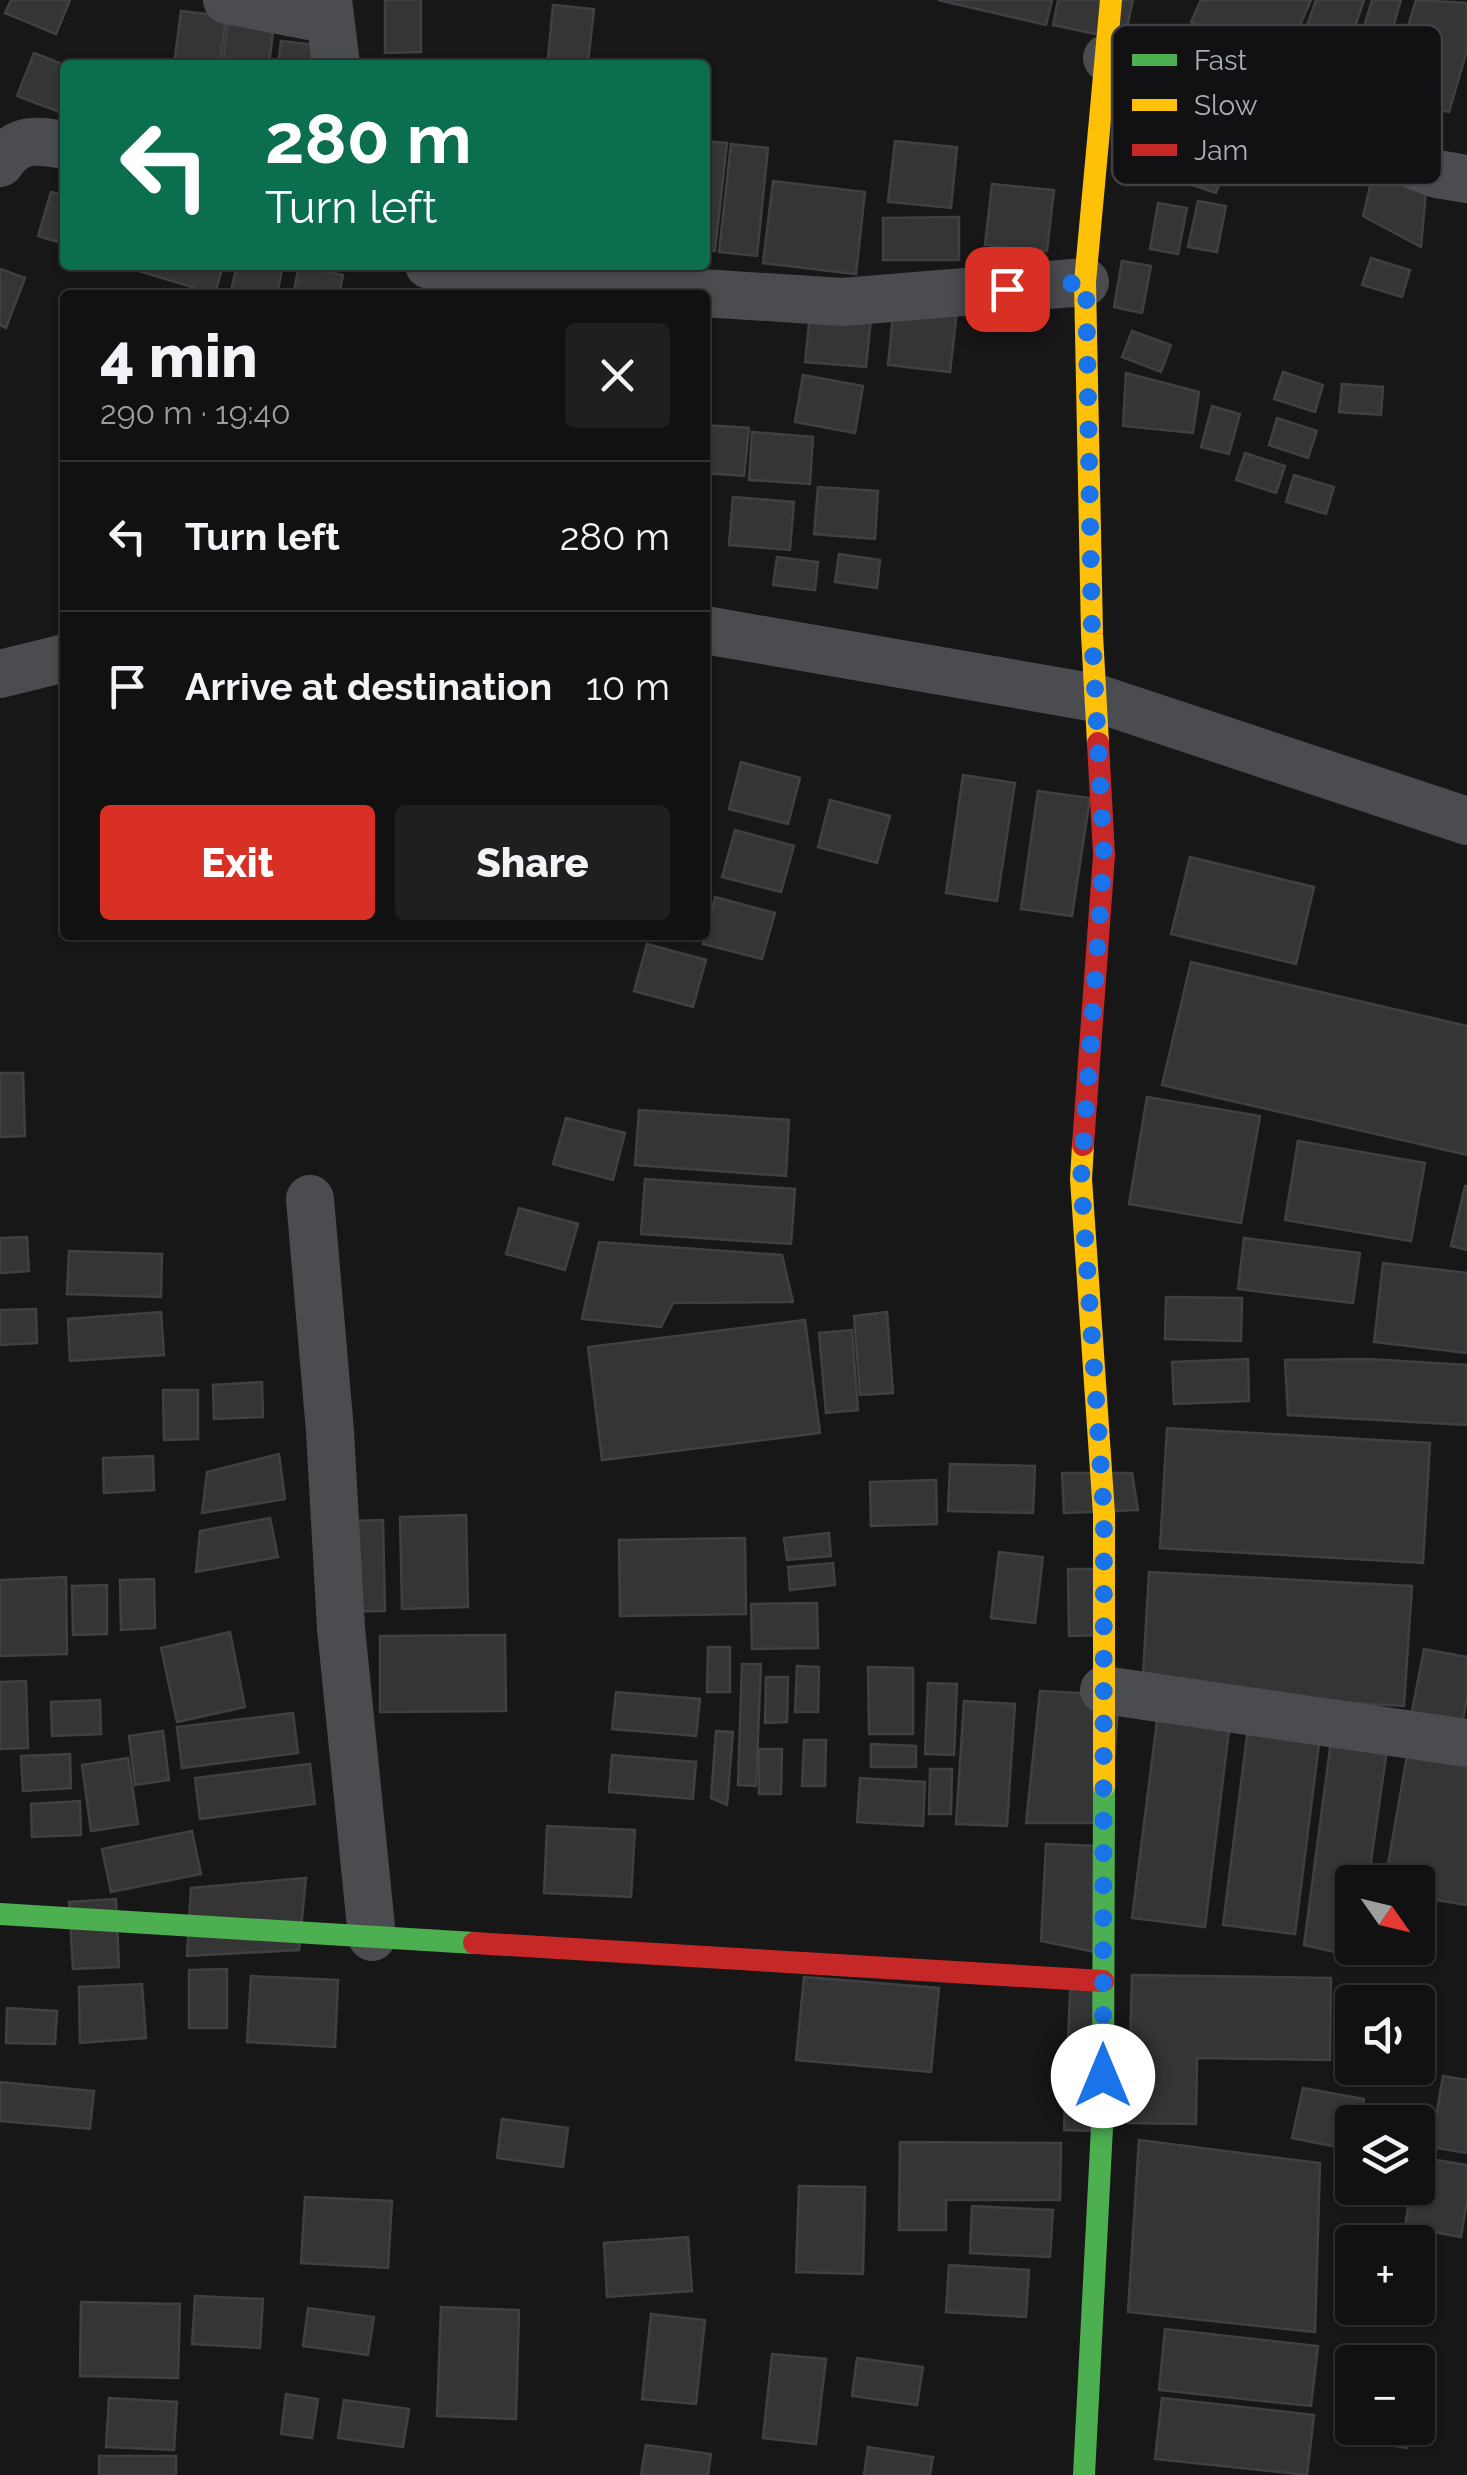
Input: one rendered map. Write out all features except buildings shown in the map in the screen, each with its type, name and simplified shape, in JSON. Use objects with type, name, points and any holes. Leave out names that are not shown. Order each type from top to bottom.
[{"type":"street","points":[[227,0],[332,28]]},
{"type":"street","points":[[1084,2475],[1103,2108],[1104,1980],[1104,1514],[1081,1179],[1104,855],[1096,698],[1086,282],[1112,0]]},
{"type":"street","points":[[1107,58],[1112,60]]},
{"type":"street","points":[[0,163],[8,151],[26,140],[60,143]]},
{"type":"street","points":[[1442,175],[1467,179]]},
{"type":"street","points":[[473,270],[656,290]]},
{"type":"street","points":[[710,293],[843,302],[1086,282]]},
{"type":"street","points":[[710,631],[1096,698],[1467,821]]},
{"type":"street","points":[[0,674],[60,659]]},
{"type":"street","points":[[310,1198],[330,1431],[341,1628],[372,1936]]},
{"type":"street","points":[[1104,1690],[1467,1742]]},
{"type":"street","points":[[0,1914],[1104,1980]]},
{"type":"traffic: fast","points":[[1084,2475],[1103,2108],[1104,1786]]},
{"type":"traffic: fast","points":[[0,1914],[474,1943]]},
{"type":"traffic: slow","points":[[1098,743],[1085,282],[1111,0]]},
{"type":"traffic: slow","points":[[1083,1145],[1081,1179],[1104,1514],[1104,1786]]},
{"type":"traffic: jam","points":[[1083,1145],[1104,855],[1098,743]]},
{"type":"traffic: jam","points":[[474,1943],[1103,1981]]},
{"type":"route","points":[[1007,289],[1086,282],[1092,634],[1104,855],[1081,1179],[1104,1514],[1103,2076]]}]
